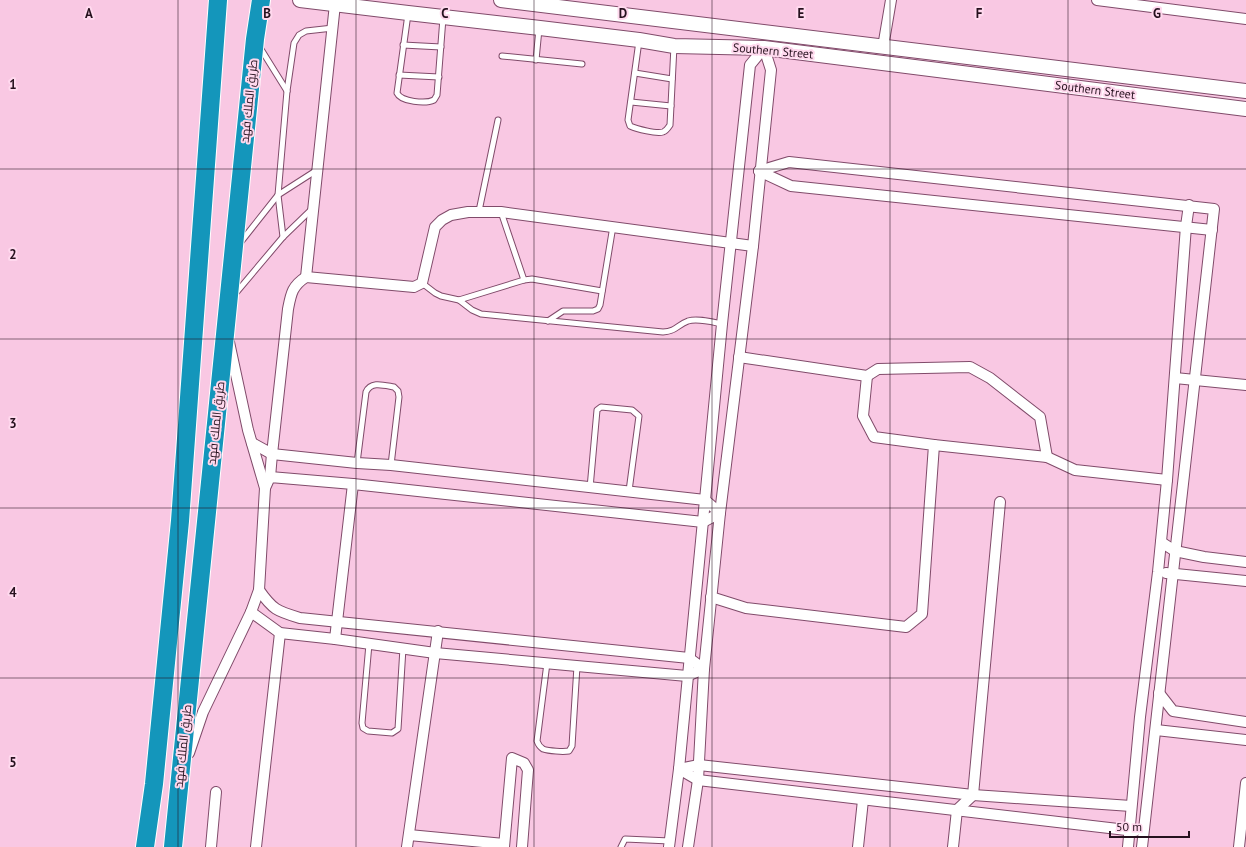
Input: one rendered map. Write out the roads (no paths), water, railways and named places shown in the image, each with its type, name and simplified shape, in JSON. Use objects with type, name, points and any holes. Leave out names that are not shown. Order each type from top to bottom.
[{"type":"highway","name":"طريق الملك فهد","points":[[145,847],[154,784],[180,520],[218,0]]},
{"type":"highway","name":"طريق الملك فهد","points":[[173,847],[255,39],[261,0]]},
{"type":"main road","name":"Southern Street","points":[[300,0],[639,40],[674,46],[764,48],[1246,109]]},
{"type":"main road","name":"Southern Street","points":[[500,0],[1246,91]]},
{"type":"street","points":[[883,47],[890,0]]},
{"type":"street","points":[[1097,0],[1160,4],[1246,19]]},
{"type":"street","points":[[306,277],[335,4]]},
{"type":"street","points":[[688,847],[698,780],[704,669],[711,598],[753,246],[770,70],[764,48]]},
{"type":"street","points":[[669,844],[679,770],[722,324],[750,65],[764,48]]},
{"type":"street","points":[[760,171],[789,162],[1214,208],[1142,847]]},
{"type":"street","points":[[760,171],[791,186],[1186,226],[1212,230]]},
{"type":"street","points":[[1128,847],[1140,717],[1158,572],[1167,480],[1186,226],[1189,205]]},
{"type":"street","points":[[265,488],[270,478],[288,309],[292,292],[297,282],[306,277],[414,287],[422,283],[435,227],[442,220],[451,215],[479,211],[501,212],[613,226],[753,246]]},
{"type":"street","points":[[179,779],[203,712],[251,612],[259,590],[265,488],[252,444],[226,326]]},
{"type":"street","points":[[739,357],[867,376],[878,369],[970,367],[990,378],[1040,417],[1047,457]]},
{"type":"street","points":[[867,376],[863,416],[874,437],[1047,457],[1075,470],[1167,480]]},
{"type":"street","points":[[1175,378],[1246,385]]},
{"type":"street","points":[[252,444],[272,454],[705,500],[720,513]]},
{"type":"street","points":[[711,598],[746,608],[906,627],[922,614],[934,445]]},
{"type":"street","points":[[270,478],[353,484],[703,522],[720,513]]},
{"type":"street","points":[[335,639],[353,484]]},
{"type":"street","points":[[953,847],[957,810],[973,795],[1000,502]]},
{"type":"street","points":[[1160,542],[1175,551],[1204,557],[1246,562]]},
{"type":"street","points":[[1158,572],[1246,581]]},
{"type":"street","points":[[259,590],[271,607],[283,613],[300,618],[689,658],[704,669]]},
{"type":"street","points":[[251,612],[280,633],[435,653],[687,676],[704,669]]},
{"type":"street","points":[[407,847],[438,631]]},
{"type":"street","points":[[256,847],[280,633]]},
{"type":"street","points":[[1159,693],[1173,711],[1246,722]]},
{"type":"street","points":[[1156,730],[1246,740]]},
{"type":"street","points":[[409,835],[504,845],[512,758],[524,763],[528,770],[522,847]]},
{"type":"street","points":[[679,770],[699,765],[973,795],[1132,806]]},
{"type":"street","points":[[679,770],[698,780],[1143,832]]},
{"type":"street","points":[[1239,847],[1246,783]]},
{"type":"street","points":[[210,847],[216,792]]},
{"type":"street","points":[[858,847],[863,800]]},
{"type":"lane","points":[[408,13],[397,93],[398,97],[403,100],[430,102],[434,100],[437,94],[443,17]]},
{"type":"lane","points":[[283,237],[278,194],[287,91],[294,43],[299,35],[306,31],[333,28]]},
{"type":"lane","points":[[536,60],[540,28]]},
{"type":"lane","points":[[255,39],[287,91]]},
{"type":"lane","points":[[639,40],[628,120],[630,126],[636,128],[661,132],[670,125],[674,46]]},
{"type":"lane","points":[[403,45],[441,47]]},
{"type":"lane","points":[[502,56],[582,64]]},
{"type":"lane","points":[[635,73],[672,79]]},
{"type":"lane","points":[[399,75],[438,77]]},
{"type":"lane","points":[[631,102],[670,106]]},
{"type":"lane","points":[[479,211],[498,120]]},
{"type":"lane","points":[[233,252],[278,194],[318,169]]},
{"type":"lane","points":[[228,303],[283,237],[314,207]]},
{"type":"lane","points":[[501,212],[524,280]]},
{"type":"lane","points":[[548,321],[563,311],[593,311],[598,309],[600,305],[613,226]]},
{"type":"lane","points":[[459,300],[524,280],[532,279],[602,291]]},
{"type":"lane","points":[[422,283],[435,293],[459,300],[472,310],[481,314],[663,332],[671,332],[688,321],[696,320],[722,324]]},
{"type":"lane","points":[[357,463],[366,392],[368,387],[373,384],[394,387],[398,391],[399,397],[391,466]]},
{"type":"lane","points":[[590,488],[597,410],[602,407],[632,410],[639,416],[629,491]]},
{"type":"lane","points":[[369,644],[362,723],[363,728],[368,731],[392,733],[398,729],[403,648]]},
{"type":"lane","points":[[547,663],[537,741],[543,749],[563,752],[570,750],[572,746],[577,666]]},
{"type":"lane","points":[[621,847],[625,839],[669,844]]}]
